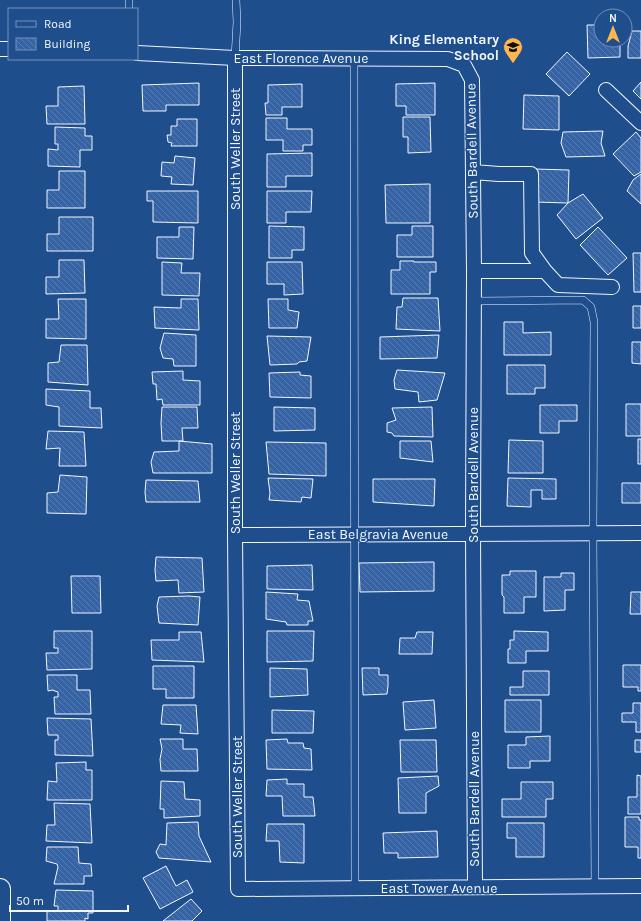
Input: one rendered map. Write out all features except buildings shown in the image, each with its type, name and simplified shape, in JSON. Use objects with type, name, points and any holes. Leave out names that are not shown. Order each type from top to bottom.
[{"type":"street","name":"East Florence Avenue","points":[[138,53],[235,58],[448,59],[464,65]]},
{"type":"street","name":"South Weller Street","points":[[235,58],[235,535],[238,889]]},
{"type":"street","name":"South Bardell Avenue","points":[[464,65],[472,80],[474,271],[473,533],[475,887]]},
{"type":"street","points":[[606,90],[641,123]]},
{"type":"street","points":[[473,172],[531,174],[532,253],[545,271],[558,285],[612,287]]},
{"type":"street","points":[[474,271],[545,271]]},
{"type":"street","name":"East Belgravia Avenue","points":[[235,535],[641,533]]},
{"type":"street","name":"East Tower Avenue","points":[[238,889],[641,886]]},
{"type":"street","points":[[0,889],[0,921]]},
{"type":"lane","points":[[235,58],[237,22],[236,0]]},
{"type":"lane","points":[[354,58],[355,888]]},
{"type":"lane","points":[[474,301],[583,300],[591,307],[594,322],[593,533],[595,886]]},
{"type":"place","name":"King Elementary School","points":[[513,64]]}]
